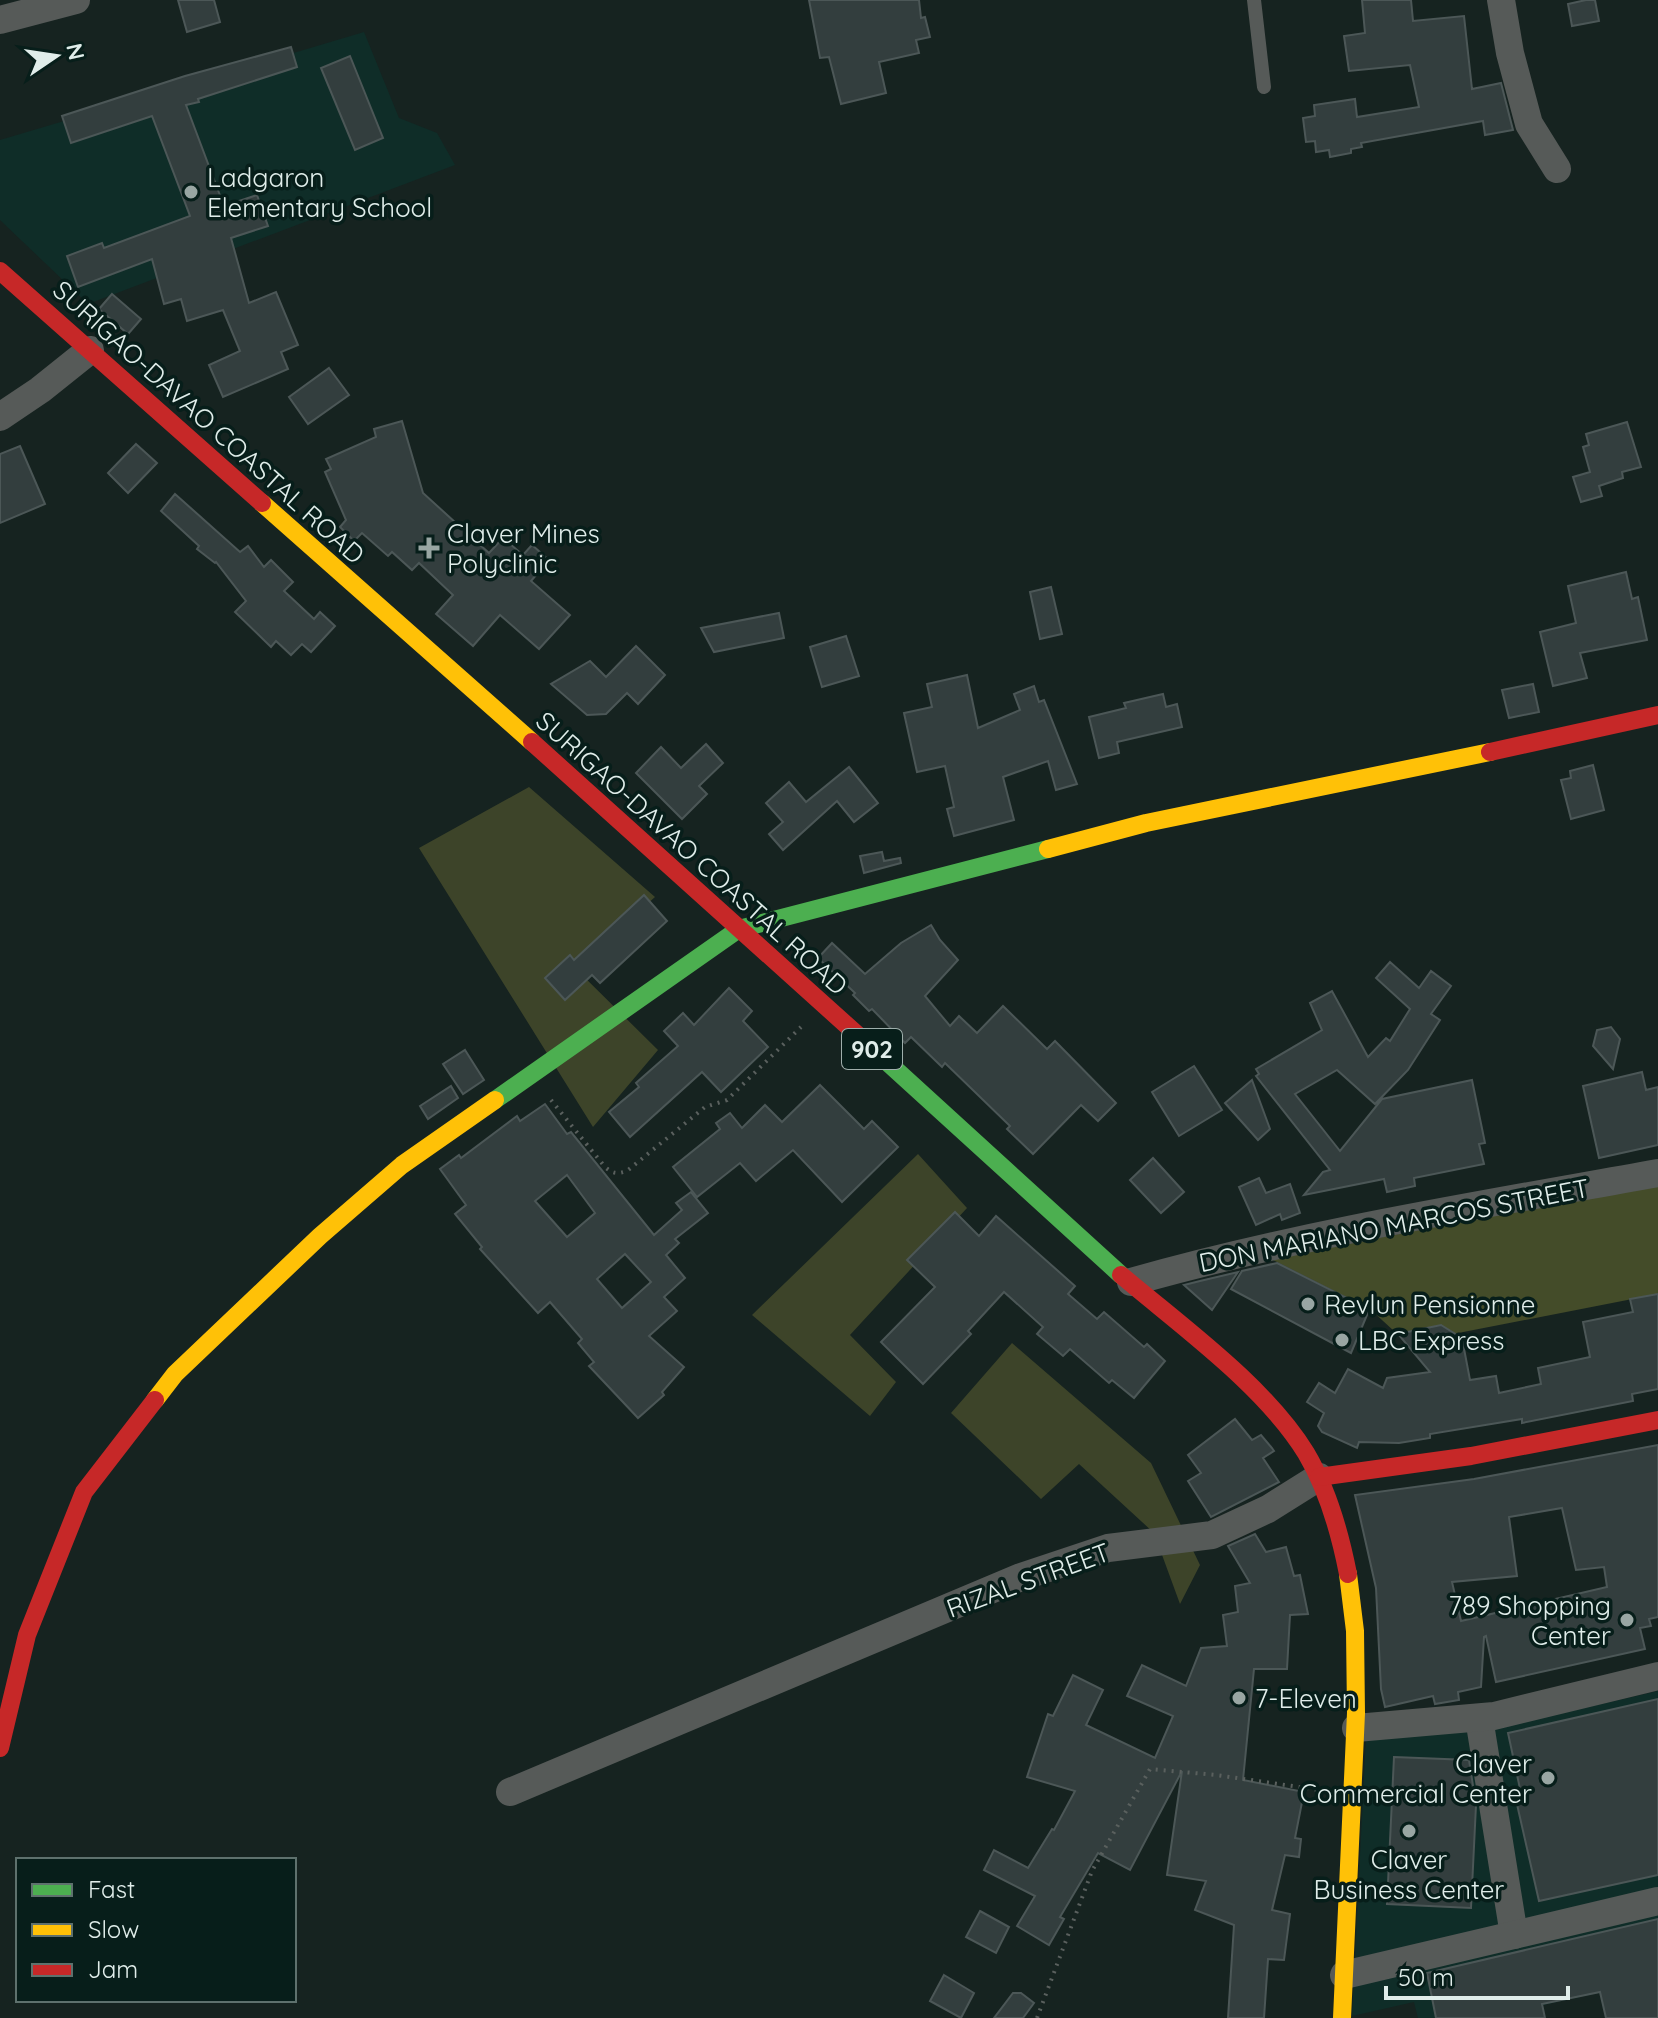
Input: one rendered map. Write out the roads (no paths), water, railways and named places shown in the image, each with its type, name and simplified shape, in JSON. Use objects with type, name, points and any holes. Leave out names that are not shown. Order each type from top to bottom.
[{"type":"main road","name":"SURIGAO-DAVAO COASTAL ROAD","points":[[0,271],[1273,1410],[1305,1451],[1337,1522],[1352,1591],[1357,1643],[1342,2018]]},
{"type":"main road","points":[[0,1748],[27,1635],[84,1492],[175,1374],[320,1236],[402,1165],[739,929],[1146,823],[1658,715]]},
{"type":"main road","name":"RIZAL STREET","points":[[1319,1477],[1440,1462],[1658,1420]]},
{"type":"street","points":[[0,20],[76,0]]},
{"type":"street","points":[[1501,0],[1510,53],[1529,124],[1557,169]]},
{"type":"street","points":[[0,417],[90,350]]},
{"type":"street","name":"DON MARIANO MARCOS STREET","points":[[1131,1282],[1300,1238],[1658,1173]]},
{"type":"street","name":"RIZAL STREET","points":[[510,1792],[1021,1577],[1108,1548],[1212,1535],[1268,1509],[1319,1477]]},
{"type":"street","points":[[1356,1728],[1479,1718],[1658,1676]]},
{"type":"street","points":[[1479,1718],[1514,1935]]},
{"type":"street","points":[[1344,1975],[1658,1901]]},
{"type":"lane","points":[[1254,0],[1264,87]]},
{"type":"place","name":"Ladgaron Elementary School","points":[[191,192]]},
{"type":"place","name":"Claver Mines Polyclinic","points":[[429,548]]},
{"type":"place","name":"Revlun Pensionne","points":[[1308,1304]]},
{"type":"place","name":"LBC Express","points":[[1342,1340]]},
{"type":"place","name":"789 Shopping Center","points":[[1627,1620]]},
{"type":"place","name":"7-Eleven","points":[[1239,1698]]},
{"type":"place","name":"Claver Commercial Center","points":[[1548,1778]]},
{"type":"place","name":"Claver Business Center","points":[[1409,1831]]}]
